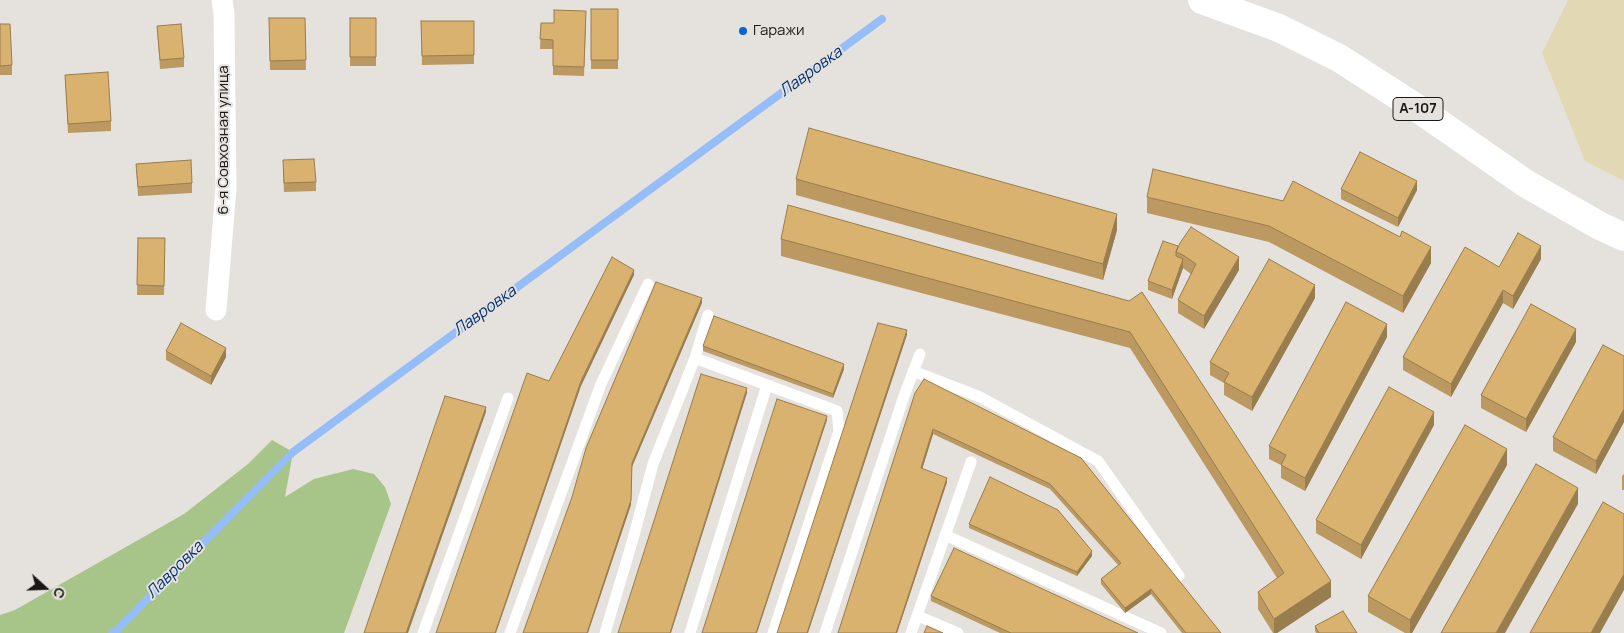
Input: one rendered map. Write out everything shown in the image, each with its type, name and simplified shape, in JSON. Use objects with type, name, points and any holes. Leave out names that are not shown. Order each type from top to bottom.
[{"type":"highway","name":"А-107","points":[[1202,0],[1279,28],[1339,58],[1423,112],[1525,183],[1600,226],[1624,237]]},
{"type":"street","name":"6-я Совхозная улица","points":[[216,310],[226,188],[224,14],[222,0]]},
{"type":"lane","points":[[510,633],[557,499],[601,384],[648,284]]},
{"type":"lane","points":[[605,633],[653,464],[696,358],[708,315]]},
{"type":"lane","points":[[825,633],[920,354]]},
{"type":"lane","points":[[696,358],[837,411],[839,431],[773,633]]},
{"type":"lane","points":[[913,371],[980,397],[1098,461],[1179,576]]},
{"type":"lane","points":[[690,633],[767,385]]},
{"type":"lane","points":[[422,633],[508,398]]},
{"type":"lane","points":[[911,633],[971,462]]},
{"type":"lane","points":[[945,535],[1161,633]]},
{"type":"lane","points":[[918,616],[958,633]]},
{"type":"green space","points":[[272,440],[293,452],[285,497],[314,479],[353,469],[374,474],[385,487],[391,504],[344,633],[0,633],[0,615],[15,610],[184,514],[248,464]]},
{"type":"sand","points":[[1568,0],[1624,0],[1624,181],[1585,161],[1542,53]]},
{"type":"building","points":[[591,9],[618,9],[618,60],[591,60]]},
{"type":"building","points":[[554,10],[586,11],[584,67],[553,66],[553,40],[540,39],[541,23],[554,23]]},
{"type":"building","points":[[269,18],[305,18],[306,60],[270,61]]},
{"type":"building","points":[[350,18],[376,18],[376,57],[350,57]]},
{"type":"building","points":[[421,21],[474,21],[474,55],[422,56]]},
{"type":"building","points":[[0,24],[10,24],[12,65],[0,66]]},
{"type":"building","points":[[181,24],[184,58],[160,60],[157,26]]},
{"type":"building","points":[[108,72],[111,121],[68,124],[65,75]]},
{"type":"building","points":[[809,128],[1117,214],[1103,264],[796,179]]},
{"type":"building","points":[[1360,152],[1417,181],[1398,218],[1341,189]]},
{"type":"building","points":[[314,159],[316,182],[284,183],[283,160]]},
{"type":"building","points":[[191,160],[192,183],[138,187],[136,164]]},
{"type":"building","points":[[1153,169],[1283,201],[1293,181],[1400,237],[1402,231],[1431,247],[1403,296],[1269,226],[1147,197]]},
{"type":"building","points":[[788,205],[1129,301],[1142,292],[1331,581],[1274,619],[1258,592],[1284,573],[1130,332],[781,239]]},
{"type":"building","points":[[1191,227],[1239,257],[1204,316],[1178,300],[1196,264],[1176,252]]},
{"type":"building","points":[[1518,233],[1541,246],[1513,296],[1503,290],[1451,384],[1403,357],[1465,247],[1499,267]]},
{"type":"building","points":[[138,238],[165,238],[164,286],[137,285]]},
{"type":"building","points":[[1163,241],[1178,246],[1176,256],[1183,259],[1172,290],[1148,281]]},
{"type":"building","points":[[612,257],[634,270],[581,381],[495,633],[436,633],[527,373],[549,381]]},
{"type":"building","points":[[1269,259],[1315,285],[1252,397],[1224,382],[1229,373],[1210,362]]},
{"type":"building","points":[[656,282],[702,298],[632,463],[631,500],[587,633],[523,633],[572,497],[586,448]]},
{"type":"building","points":[[1346,302],[1387,324],[1305,478],[1281,465],[1286,455],[1269,446]]},
{"type":"building","points":[[1531,304],[1576,329],[1526,419],[1481,395]]},
{"type":"building","points":[[714,316],[844,364],[833,394],[703,346]]},
{"type":"building","points":[[181,323],[226,348],[211,376],[166,351]]},
{"type":"building","points":[[878,323],[907,330],[807,633],[777,633]]},
{"type":"building","points":[[1603,345],[1624,356],[1624,409],[1596,461],[1553,437]]},
{"type":"building","points":[[701,374],[747,388],[670,633],[618,633]]},
{"type":"building","points":[[924,379],[1081,458],[1221,633],[1186,633],[1151,589],[1125,608],[1101,579],[1121,563],[1050,484],[933,429],[921,468],[947,478],[896,633],[838,633],[915,393]]},
{"type":"building","points":[[1389,387],[1434,412],[1361,545],[1316,520]]},
{"type":"building","points":[[445,396],[486,407],[406,633],[364,633]]},
{"type":"building","points":[[777,399],[827,416],[756,633],[702,633]]},
{"type":"building","points":[[1465,425],[1507,449],[1410,620],[1368,596]]},
{"type":"building","points":[[1536,464],[1578,488],[1496,633],[1441,633]]},
{"type":"building","points":[[990,477],[1058,510],[1092,551],[1077,572],[969,524]]},
{"type":"building","points":[[1603,502],[1624,514],[1624,574],[1591,633],[1530,633]]},
{"type":"building","points":[[954,548],[1138,633],[1011,633],[931,596]]},
{"type":"building","points":[[1343,611],[1357,633],[1319,633],[1315,626]]},
{"type":"building","points":[[927,626],[943,633],[924,633]]},
{"type":"waterway","name":"Лавровка","points":[[112,633],[293,452],[882,19]]},
{"type":"place","name":"Гаражи","points":[[743,31]]}]
